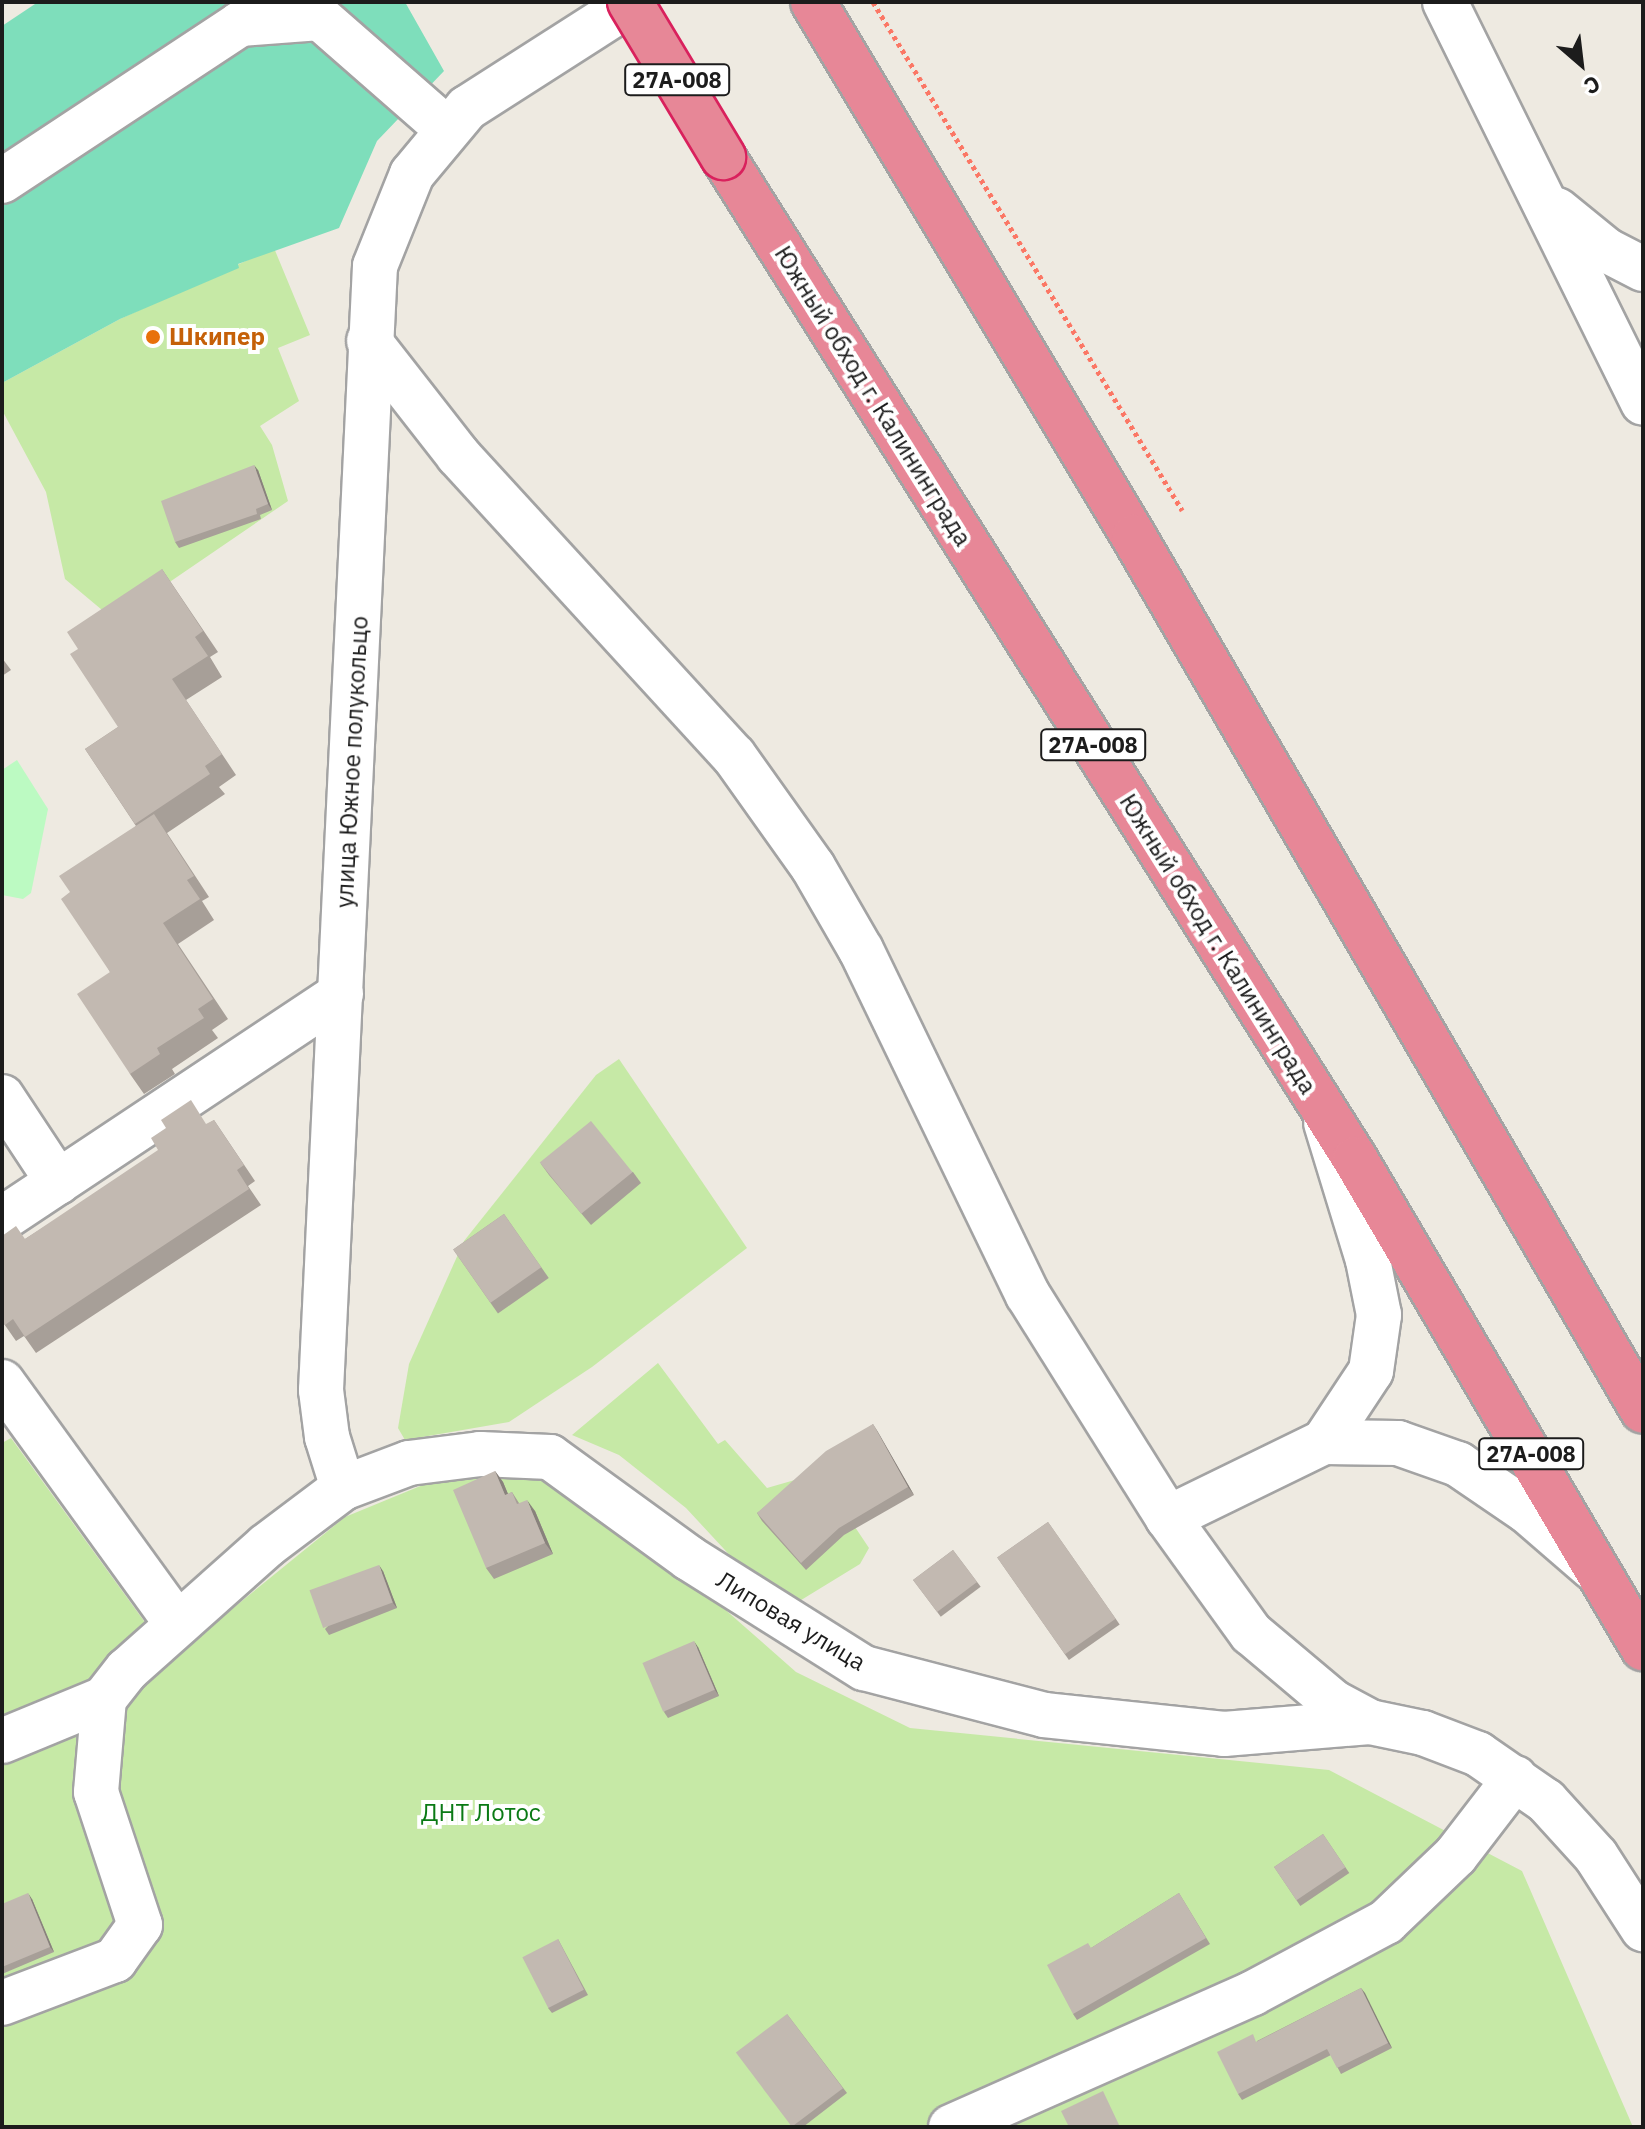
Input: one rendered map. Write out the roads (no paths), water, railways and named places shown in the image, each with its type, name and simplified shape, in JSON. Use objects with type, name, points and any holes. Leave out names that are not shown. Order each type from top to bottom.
[{"type":"highway","name":"Южный обход г. Калининграда","points":[[632,2],[723,157],[1462,1333],[1643,1648]]},
{"type":"highway","points":[[813,2],[1134,537],[1643,1411]]},
{"type":"street","name":"улица Южное полукольцо","points":[[343,1488],[327,1437],[321,1390],[375,266],[384,237],[412,174],[447,129],[506,80],[632,2]]},
{"type":"street","points":[[1445,2],[1642,393]]},
{"type":"street","points":[[2,181],[240,24],[320,18],[447,129]]},
{"type":"street","points":[[1545,201],[1606,250],[1643,269]]},
{"type":"street","points":[[369,341],[458,455],[734,756],[813,867],[861,950],[1028,1295],[1168,1518],[1251,1633],[1285,1666],[1370,1722],[1423,1733],[1478,1754],[1546,1801],[1596,1856],[1643,1929]]},
{"type":"street","points":[[2,1219],[341,994]]},
{"type":"street","points":[[2,1097],[58,1182]]},
{"type":"street","points":[[1321,1105],[1368,1260],[1379,1315],[1371,1371],[1324,1442]]},
{"type":"street","points":[[2,1382],[177,1624]]},
{"type":"street","points":[[1168,1518],[1324,1442],[1398,1443],[1458,1464],[1527,1511],[1600,1574]]},
{"type":"street","name":"Липовая улица","points":[[104,1699],[127,1670],[177,1624],[343,1488],[409,1463],[480,1454],[550,1457],[689,1558],[864,1668],[1044,1715],[1224,1734],[1370,1722]]},
{"type":"street","points":[[2,1741],[104,1699],[96,1792],[140,1925],[115,1960],[2,2003]]},
{"type":"street","points":[[951,2127],[1253,1993],[1386,1922],[1456,1855],[1515,1778]]},
{"type":"place","name":"Шкипер","points":[[153,337]]},
{"type":"park label","name":"ДНТ Лотос","points":[[481,1813]]}]
